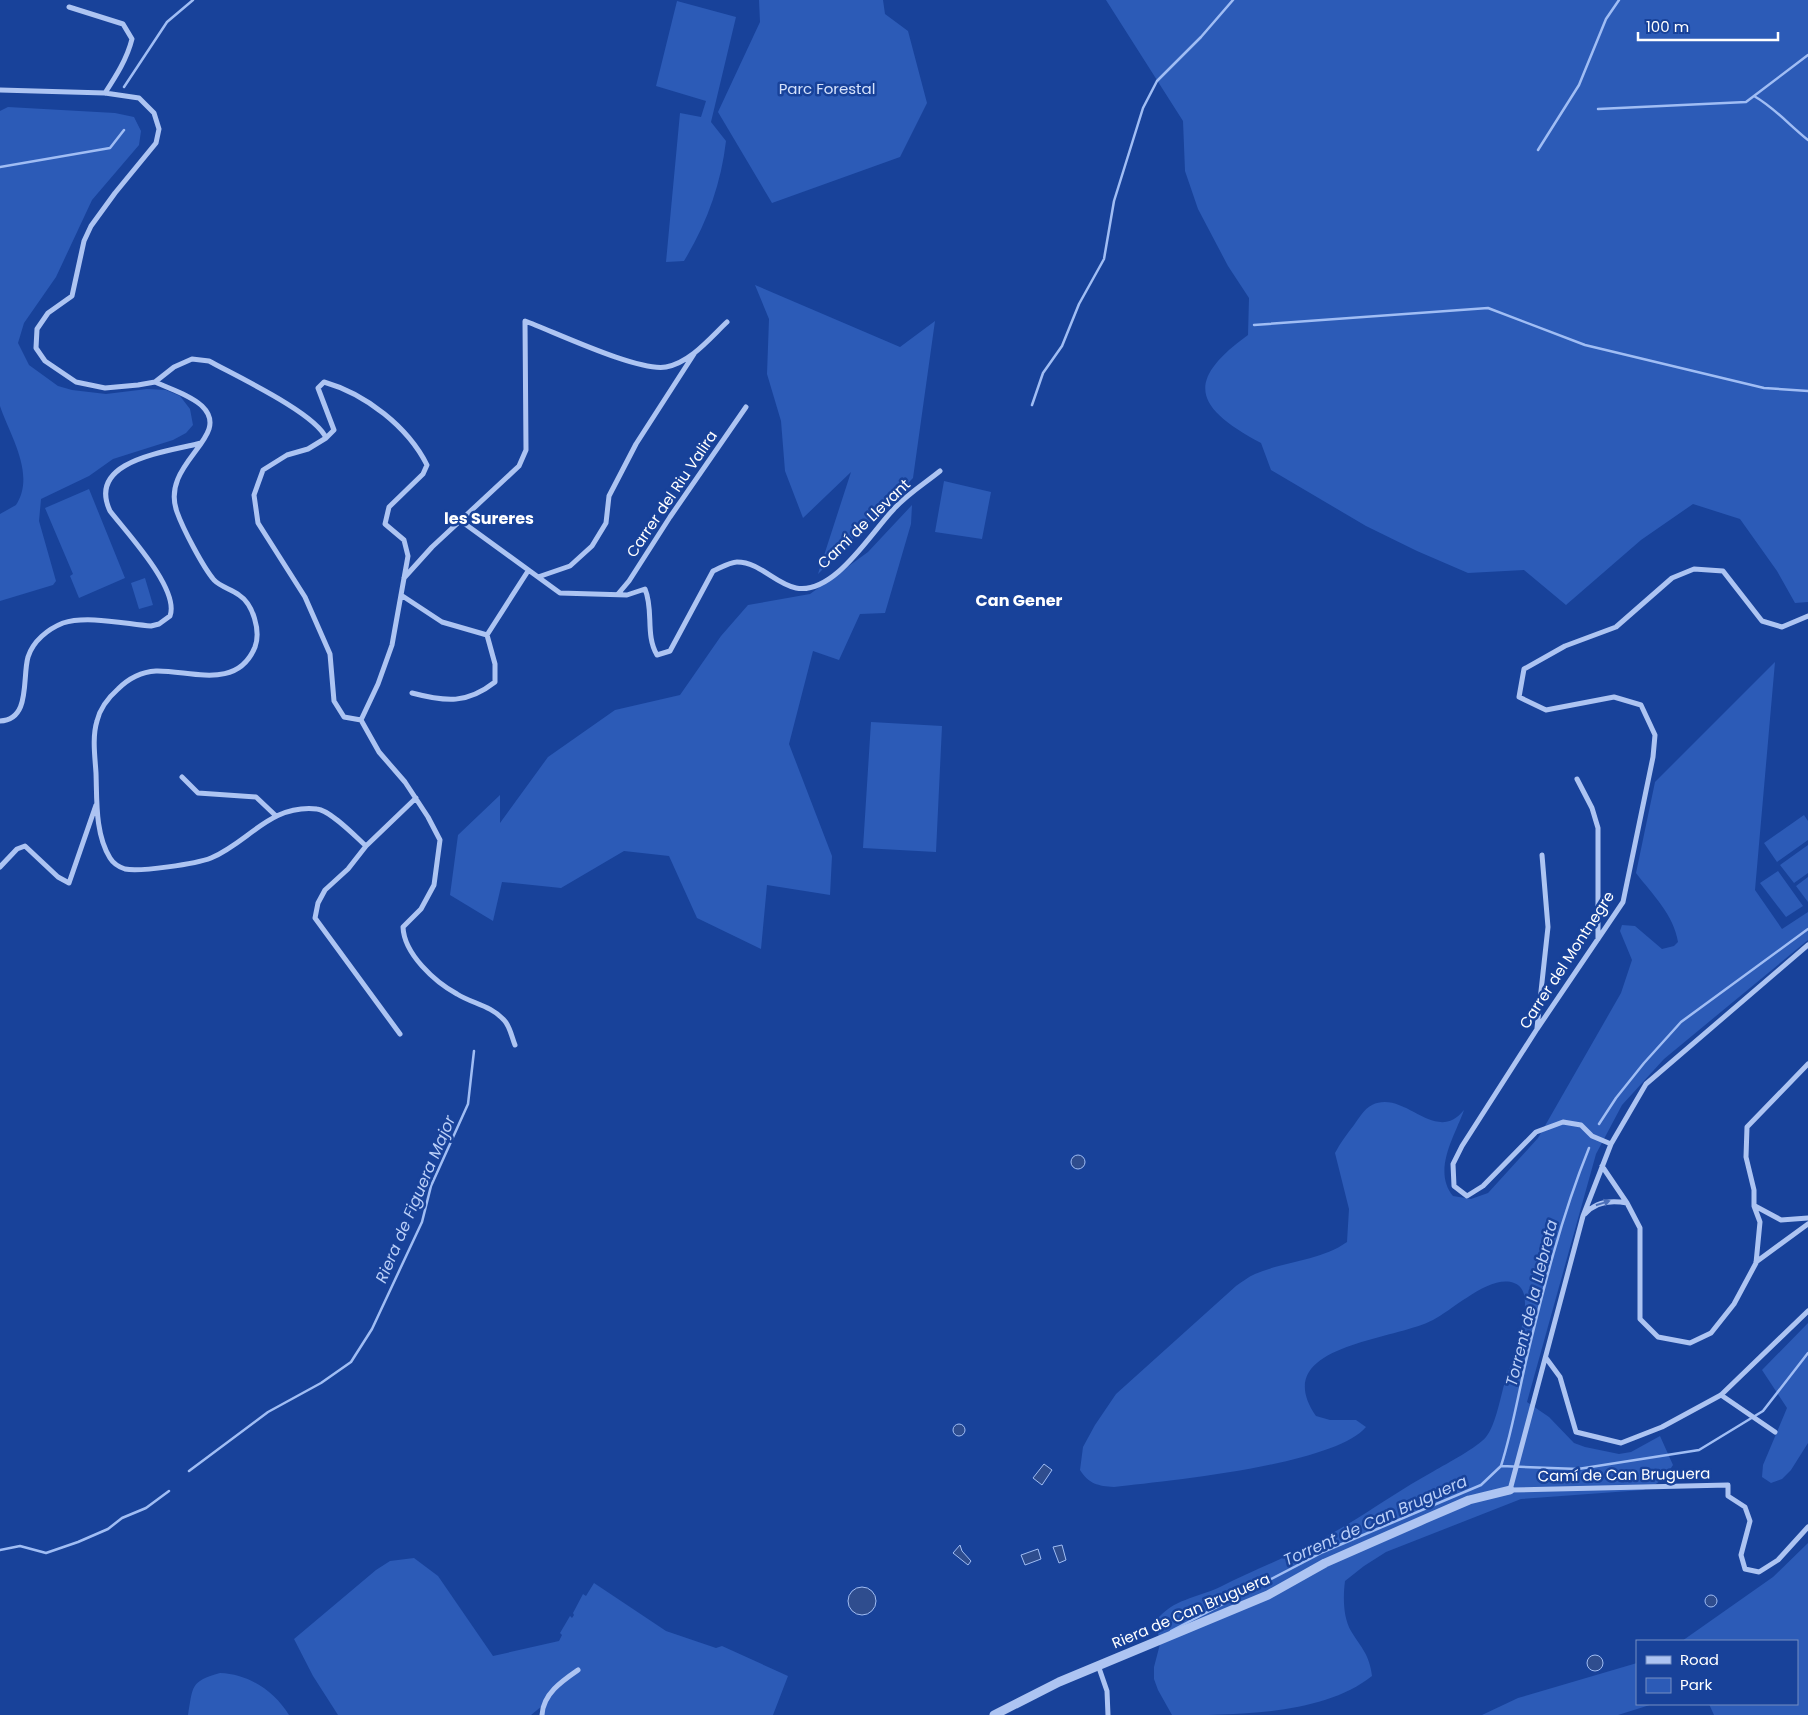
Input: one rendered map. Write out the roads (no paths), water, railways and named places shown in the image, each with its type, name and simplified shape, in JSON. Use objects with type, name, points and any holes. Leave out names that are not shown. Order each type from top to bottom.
[{"type":"street","points":[[69,7],[123,24],[132,39],[119,72],[104,93]]},
{"type":"street","points":[[0,90],[104,93],[139,98],[154,113],[160,129],[156,143],[91,226],[84,242],[72,296],[48,313],[37,329],[36,348],[45,361],[76,382],[105,388],[155,382],[182,394],[203,407],[210,422],[210,431],[178,474],[174,492],[177,512],[214,580],[246,600],[255,622],[256,644],[247,659],[232,671],[210,676],[156,671],[147,672],[132,678],[111,696],[100,712],[95,731],[97,802],[98,822],[106,849],[117,866],[125,869],[167,866],[208,859],[220,854],[275,815],[298,809],[320,809],[366,846]]},
{"type":"street","points":[[404,578],[432,547],[519,466],[526,450],[525,321],[644,367],[667,367],[694,353]]},
{"type":"street","points":[[538,577],[570,566],[592,546],[606,523],[609,496],[636,444],[694,353],[727,322]]},
{"type":"street","points":[[155,382],[174,367],[192,359],[209,361],[300,412],[323,430],[326,438]]},
{"type":"street","points":[[324,382],[338,386],[382,412],[406,433],[420,450],[427,465],[423,474],[389,508],[385,524],[404,540],[408,556],[392,645],[378,684],[361,720],[344,717],[334,701],[330,654],[306,598],[258,523],[254,494],[263,470],[287,455],[308,449],[326,438],[334,430],[318,388],[324,382]]},
{"type":"street","name":"Carrer del Riu Valira","points":[[618,594],[629,581],[670,517],[746,407]]},
{"type":"street","points":[[0,721],[8,721],[18,712],[24,694],[28,656],[34,645],[50,630],[63,623],[79,620],[152,626],[165,621],[170,616],[171,605],[164,585],[110,511],[104,500],[104,491],[111,475],[128,464],[202,443]]},
{"type":"street","name":"Camí de Llevant","points":[[618,594],[627,594],[645,589],[649,600],[652,646],[657,655],[670,651],[712,571],[737,562],[754,566],[781,583],[797,588],[814,587],[834,574],[860,550],[893,509],[940,471]]},
{"type":"street","points":[[461,521],[560,593],[618,594]]},
{"type":"street","name":"Carrer del Montnegre","points":[[1611,1144],[1592,1136],[1581,1125],[1563,1122],[1536,1132],[1483,1186],[1467,1196],[1454,1186],[1453,1164],[1462,1146],[1536,1029],[1623,902],[1653,757],[1655,735],[1641,705],[1614,698],[1546,710],[1519,697],[1524,669],[1565,646],[1616,627],[1672,578],[1694,569],[1723,572],[1762,621],[1782,627],[1808,616]]},
{"type":"street","points":[[412,693],[454,701],[482,693],[495,682],[495,664],[488,635],[528,571]]},
{"type":"street","points":[[401,595],[442,622],[488,635]]},
{"type":"street","points":[[361,720],[379,752],[416,798],[440,840],[434,885],[421,909],[403,927],[403,935],[427,972],[458,995],[477,1001],[506,1022],[515,1045]]},
{"type":"street","points":[[182,778],[198,793],[256,797],[275,815]]},
{"type":"street","points":[[1577,779],[1592,808],[1598,828],[1598,940]]},
{"type":"street","points":[[400,1034],[316,918],[318,902],[325,890],[348,869],[366,846],[416,798]]},
{"type":"street","points":[[0,867],[17,849],[25,846],[58,877],[69,883],[97,802]]},
{"type":"street","points":[[1536,1029],[1548,927],[1542,855]]},
{"type":"street","points":[[1510,1490],[1583,1216],[1611,1144],[1646,1084],[1808,945]]},
{"type":"street","points":[[1602,1166],[1627,1203],[1640,1228],[1640,1319],[1658,1337],[1690,1343],[1712,1333],[1734,1304],[1756,1262],[1760,1222],[1754,1206],[1754,1190],[1746,1157],[1747,1127],[1808,1064]]},
{"type":"street","points":[[1583,1216],[1591,1207],[1611,1200],[1627,1203]]},
{"type":"street","points":[[1754,1206],[1781,1220],[1808,1218]]},
{"type":"street","points":[[1756,1262],[1808,1224]]},
{"type":"street","points":[[1546,1358],[1560,1377],[1576,1432],[1621,1443],[1662,1427],[1721,1395],[1808,1311]]},
{"type":"street","points":[[1721,1395],[1775,1432]]},
{"type":"street","name":"Camí de Can Bruguera","points":[[1510,1490],[1728,1485],[1728,1496],[1745,1506],[1750,1521],[1741,1555],[1745,1569],[1759,1572],[1778,1560],[1808,1528]]},
{"type":"street","name":"Riera de Can Bruguera","points":[[994,1715],[1059,1682],[1268,1595],[1325,1564],[1460,1504],[1510,1490]]},
{"type":"street","points":[[1098,1665],[1107,1691],[1108,1715]]},
{"type":"street","points":[[542,1715],[542,1706],[553,1690],[578,1670]]},
{"type":"waterway","points":[[124,87],[167,22],[193,0]]},
{"type":"waterway","points":[[1032,405],[1043,373],[1062,346],[1079,304],[1104,259],[1114,201],[1143,108],[1157,81],[1201,37],[1233,0]]},
{"type":"waterway","points":[[1538,150],[1579,85],[1606,19],[1619,0]]},
{"type":"waterway","points":[[1598,109],[1746,102],[1808,55]]},
{"type":"waterway","points":[[1754,96],[1775,111],[1808,140]]},
{"type":"waterway","points":[[0,167],[110,148],[124,130]]},
{"type":"waterway","points":[[1254,325],[1488,308],[1585,345],[1764,388],[1808,391]]},
{"type":"waterway","name":"Torrent de la Llebreta","points":[[1599,1124],[1616,1098],[1644,1063],[1681,1022],[1808,929]]},
{"type":"waterway","name":"Riera de Figuera Major","points":[[189,1471],[268,1412],[321,1383],[351,1362],[372,1329],[422,1222],[431,1186],[468,1104],[474,1051]]},
{"type":"waterway","name":"Torrent de la Llebreta","points":[[1501,1466],[1553,1254],[1589,1148]]},
{"type":"waterway","name":"Torrent de Can Bruguera","points":[[1171,1631],[1323,1552],[1481,1485],[1501,1466],[1578,1469],[1699,1450],[1763,1411],[1808,1353]]},
{"type":"waterway","name":"Riera de Figuera Major","points":[[0,1550],[20,1546],[46,1553],[78,1542],[108,1529],[122,1518],[146,1508],[169,1491]]},
{"type":"district","name":"les Sureres","points":[[489,518]]},
{"type":"district","name":"Can Gener","points":[[1019,600]]},
{"type":"park label","name":"Parc Forestal","points":[[827,89]]}]
